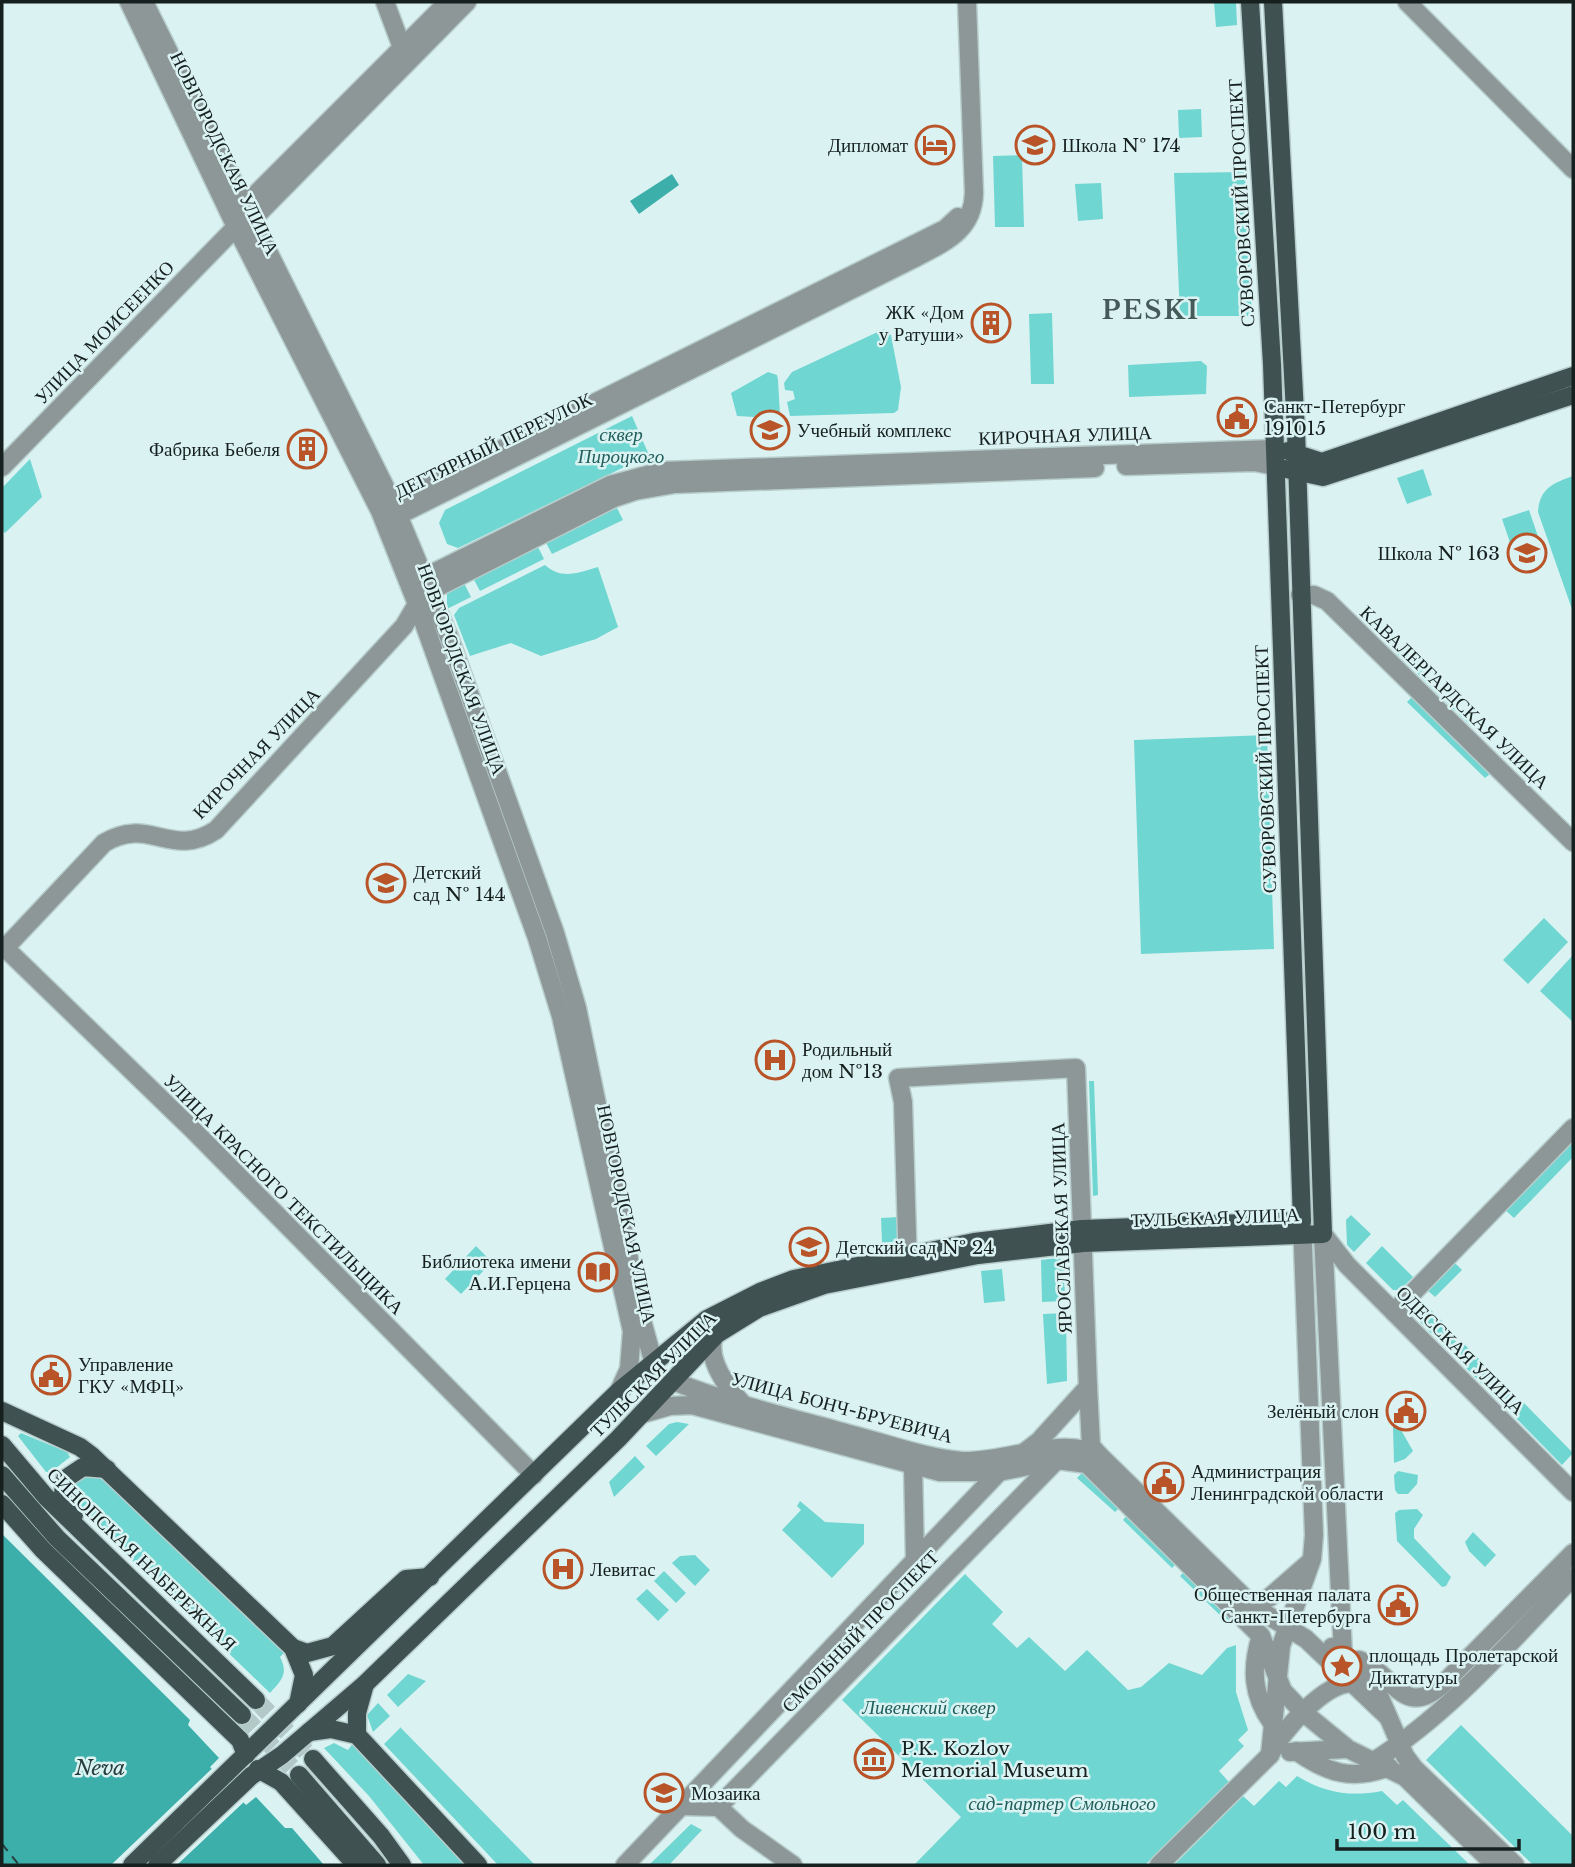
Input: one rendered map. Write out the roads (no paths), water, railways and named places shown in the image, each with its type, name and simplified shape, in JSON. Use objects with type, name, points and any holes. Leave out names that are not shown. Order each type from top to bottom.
[{"type":"main road","name":"СУВОРОВСКИЙ ПРОСПЕКТ","points":[[1250,2],[1275,457],[1303,1228]]},
{"type":"main road","points":[[1273,2],[1296,462],[1324,1234]]},
{"type":"main road","name":"КИРОЧНАЯ УЛИЦА","points":[[1275,457],[1296,462],[1322,462],[1573,376]]},
{"type":"main road","name":"КИРОЧНАЯ УЛИЦА","points":[[1296,462],[1322,477],[1573,395]]},
{"type":"main road","name":"ТУЛЬСКАЯ УЛИЦА","points":[[248,1766],[298,1704],[619,1391],[707,1319],[760,1292],[820,1272],[978,1255],[1082,1236],[1303,1228],[1324,1234]]},
{"type":"main road","name":"ТУЛЬСКАЯ УЛИЦА","points":[[248,1766],[282,1755],[365,1684],[642,1414],[713,1339],[747,1315],[792,1295],[908,1262]]},
{"type":"main road","name":"УЛИЦА БОНЧ-БРУЕВИЧА","points":[[654,1364],[673,1381]]},
{"type":"main road","points":[[2,1411],[80,1447],[107,1469],[293,1648],[304,1675],[298,1704]]},
{"type":"main road","name":"СИНОПСКАЯ НАБЕРЕЖНАЯ","points":[[2,1445],[46,1497],[256,1700]]},
{"type":"main road","points":[[97,1545],[89,1530],[62,1501],[62,1489],[65,1479],[83,1466],[107,1469]]},
{"type":"main road","points":[[2,1475],[57,1538],[242,1715]]},
{"type":"main road","points":[[2,1504],[43,1550],[240,1740],[248,1766],[281,1782],[356,1865]]},
{"type":"main road","points":[[293,1648],[307,1653],[333,1646],[406,1579],[425,1581],[442,1609]]},
{"type":"main road","points":[[357,1735],[357,1713],[365,1684]]},
{"type":"main road","points":[[307,1732],[331,1729],[357,1735],[478,1865]]},
{"type":"main road","points":[[313,1759],[365,1817],[402,1865]]},
{"type":"main road","points":[[132,1865],[248,1766]]},
{"type":"main road","points":[[157,1865],[248,1766]]},
{"type":"main road","points":[[299,1775],[377,1865]]},
{"type":"street","name":"НОВГОРОДСКАЯ УЛИЦА","points":[[129,2],[236,226],[391,511],[417,604],[537,938],[561,1016],[632,1331],[629,1369],[619,1391]]},
{"type":"street","name":"НОВГОРОДСКАЯ УЛИЦА","points":[[144,2],[249,212],[428,584],[550,920],[577,1007],[641,1317],[654,1364]]},
{"type":"street","points":[[386,2],[404,55]]},
{"type":"street","name":"УЛИЦА МОИСЕЕНКО","points":[[2,467],[404,55],[448,2]]},
{"type":"street","name":"УЛИЦА МОИСЕЕНКО","points":[[404,55],[467,2]]},
{"type":"street","name":"ДЕГТЯРНЫЙ ПЕРЕУЛОК","points":[[391,511],[945,229],[955,221],[961,213],[965,193],[956,2]]},
{"type":"street","name":"ДЕГТЯРНЫЙ ПЕРЕУЛОК","points":[[391,511],[661,387],[960,232],[970,216],[974,193],[967,2]]},
{"type":"street","points":[[1407,2],[1573,169]]},
{"type":"street","name":"КИРОЧНАЯ УЛИЦА","points":[[3,946],[104,843],[117,835],[142,832],[178,842],[205,837],[216,830],[404,626],[428,584],[614,498],[656,487],[1254,462],[1275,457]]},
{"type":"street","name":"КАВАЛЕРГАРДСКАЯ УЛИЦА","points":[[1300,595],[1314,595],[1327,601],[1573,842]]},
{"type":"street","name":"УЛИЦА КРАСНОГО ТЕКСТИЛЬЩИКА","points":[[3,946],[193,1130],[534,1475]]},
{"type":"street","name":"ЯРОСЛАВСКАЯ УЛИЦА","points":[[908,1262],[903,1102],[898,1078],[1076,1068],[1091,1446],[1099,1455]]},
{"type":"street","points":[[1394,1312],[1573,1128]]},
{"type":"street","name":"СУВОРОВСКИЙ ПРОСПЕКТ","points":[[1303,1228],[1314,1535],[1312,1559]]},
{"type":"street","points":[[1324,1234],[1343,1654]]},
{"type":"street","name":"ОДЕССКАЯ УЛИЦА","points":[[1324,1234],[1347,1265],[1573,1492]]},
{"type":"street","points":[[713,1339],[710,1349],[715,1363],[741,1402]]},
{"type":"street","name":"УЛИЦА БОНЧ-БРУЕВИЧА","points":[[673,1381],[962,1461],[1018,1455],[1063,1454]]},
{"type":"street","points":[[1018,1455],[1039,1441],[1088,1387]]},
{"type":"street","name":"УЛИЦА БОНЧ-БРУЕВИЧА","points":[[642,1414],[670,1406],[692,1405],[913,1466],[956,1474],[999,1472],[1063,1454]]},
{"type":"street","points":[[1063,1454],[1081,1448],[1099,1455],[1253,1606],[1286,1629],[1306,1639],[1326,1643],[1343,1654],[1375,1686],[1383,1699],[1403,1751],[1515,1865]]},
{"type":"street","points":[[1063,1454],[1087,1464],[1258,1632],[1276,1679],[1283,1691],[1304,1713],[1348,1749],[1405,1777],[1495,1865]]},
{"type":"street","name":"СМОЛЬНЫЙ ПРОСПЕКТ","points":[[718,1807],[1063,1454]]},
{"type":"street","name":"СМОЛЬНЫЙ ПРОСПЕКТ","points":[[625,1865],[915,1559],[1018,1455]]},
{"type":"street","name":"СМОЛЬНЫЙ ПРОСПЕКТ","points":[[913,1466],[915,1559]]},
{"type":"street","points":[[1343,1654],[1371,1664],[1399,1693],[1412,1698],[1425,1698],[1436,1691],[1573,1552]]},
{"type":"street","points":[[1253,1606],[1270,1597],[1312,1559]]},
{"type":"street","points":[[1270,1755],[1276,1679],[1286,1629],[1312,1559]]},
{"type":"street","points":[[1296,1751],[1332,1773],[1350,1776],[1382,1764],[1403,1751],[1573,1577]]},
{"type":"street","points":[[1258,1632],[1255,1685],[1258,1699],[1272,1723]]},
{"type":"street","points":[[1306,1639],[1388,1717]]},
{"type":"street","points":[[1158,1865],[1270,1755],[1277,1741],[1304,1713],[1333,1686],[1352,1683]]},
{"type":"street","points":[[1270,1755],[1348,1749]]},
{"type":"street","points":[[697,1787],[742,1829],[793,1865]]},
{"type":"street","points":[[683,1806],[718,1807]]},
{"type":"water","points":[[672,174],[679,185],[639,214],[630,201]]},
{"type":"water","name":"Neva","points":[[2,1534],[190,1720],[188,1725],[219,1758],[210,1767],[246,1805],[256,1797],[285,1828],[292,1828],[324,1865],[2,1865]]},
{"type":"tunnel","points":[[256,1700],[313,1759]]},
{"type":"tunnel","points":[[242,1715],[299,1775]]},
{"type":"place","name":"Дипломат","points":[[935,145]]},
{"type":"place","name":"Школа № 174","points":[[1035,145]]},
{"type":"place","name":"ЖК «Дом у Ратуши»","points":[[991,323]]},
{"type":"place","name":"Санкт-Петербург 191015","points":[[1237,417]]},
{"type":"place","name":"Учебный комплекс","points":[[770,430]]},
{"type":"place","name":"Фабрика Бебеля","points":[[307,449]]},
{"type":"place","name":"Школа № 163","points":[[1527,553]]},
{"type":"place","name":"Детский сад № 144","points":[[386,883]]},
{"type":"place","name":"Родильный дом №13","points":[[775,1060]]},
{"type":"place","name":"Детский сад № 24","points":[[809,1247]]},
{"type":"place","name":"Библиотека имени А.И.Герцена","points":[[598,1272]]},
{"type":"place","name":"Управление ГКУ «МФЦ»","points":[[51,1375]]},
{"type":"place","name":"Зелёный слон","points":[[1406,1411]]},
{"type":"place","name":"Администрация Ленинградской области","points":[[1164,1482]]},
{"type":"place","name":"Левитас","points":[[563,1569]]},
{"type":"place","name":"Общественная палата Санкт-Петербурга","points":[[1398,1605]]},
{"type":"place","name":"площадь Пролетарской Диктатуры","points":[[1342,1666]]},
{"type":"place","name":"P.K. Kozlov Memorial Museum","points":[[874,1759]]},
{"type":"place","name":"Мозаика","points":[[664,1793]]},
{"type":"district","name":"PESKI","points":[[1151,310]]},
{"type":"park label","name":"сквер Пироцкого","points":[[621,445]]},
{"type":"park label","name":"Ливенский сквер","points":[[929,1707]]},
{"type":"park label","name":"сад-партер Смольного","points":[[1062,1803]]}]
